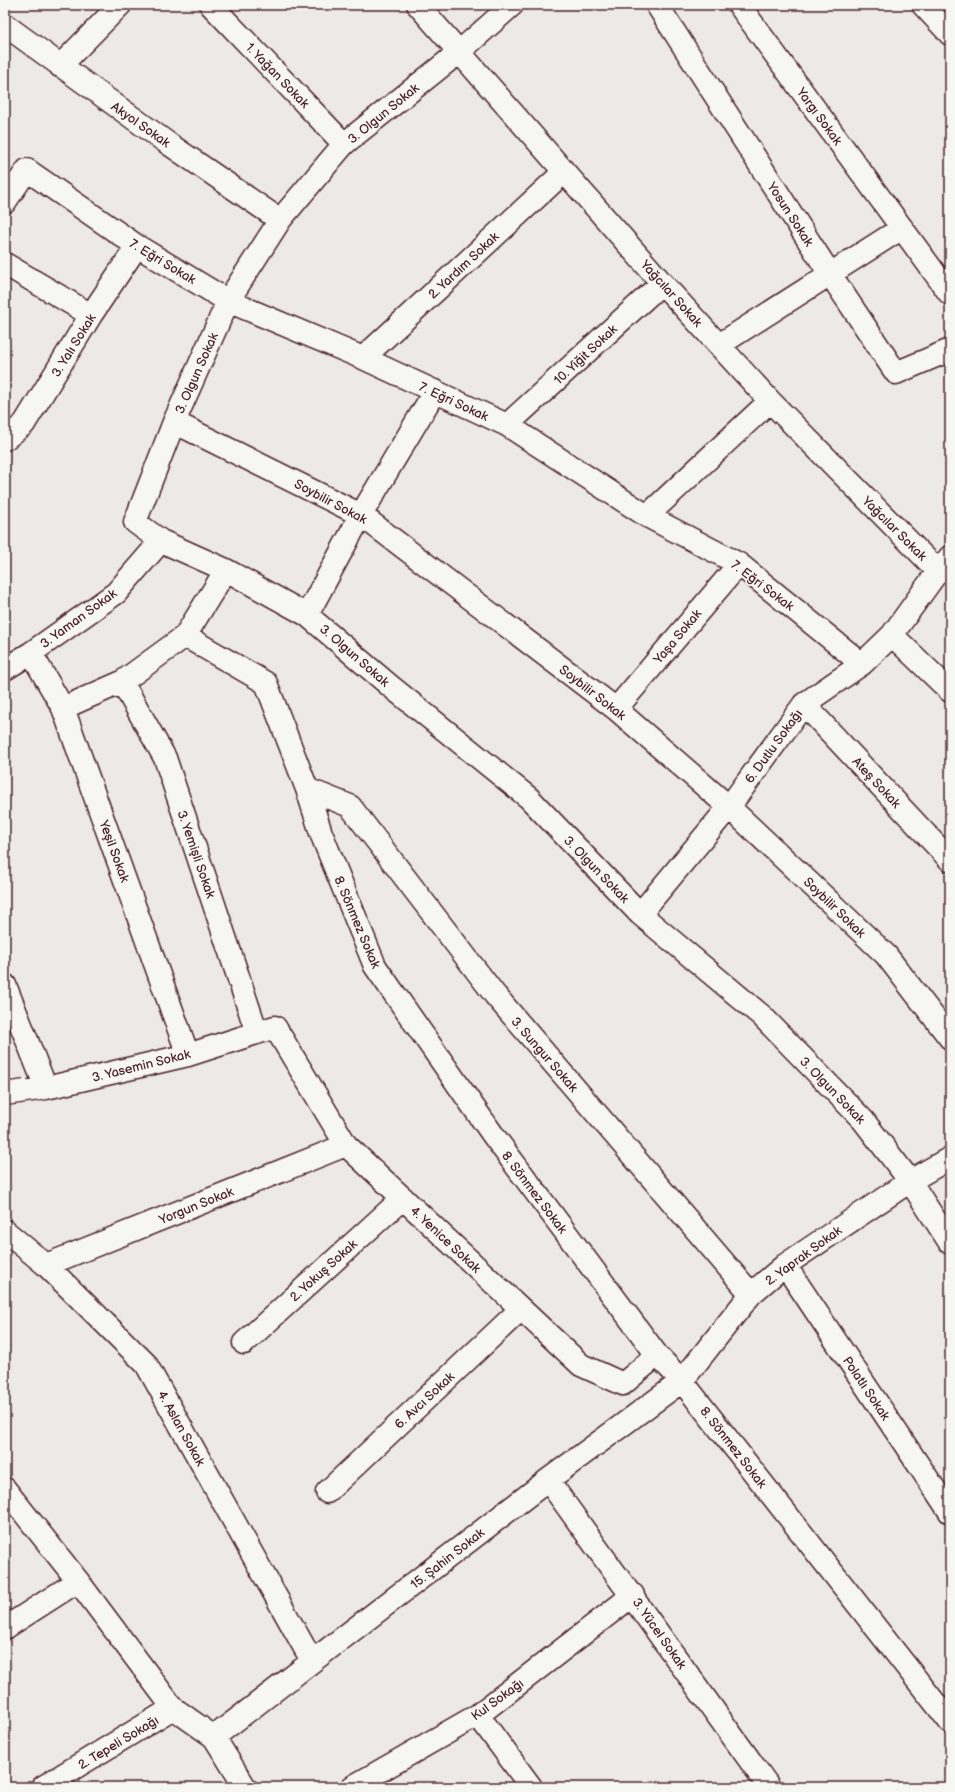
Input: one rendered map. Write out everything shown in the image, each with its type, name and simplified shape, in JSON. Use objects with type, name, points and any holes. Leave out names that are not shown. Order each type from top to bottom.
[{"type":"street","points":[[60,66],[120,5]]},
{"type":"street","name":"1. Yağan Sokak","points":[[212,5],[344,144]]},
{"type":"street","name":"Yağcılar Sokak","points":[[418,5],[662,283],[770,401],[944,564]]},
{"type":"street","name":"3. Olgun Sokak","points":[[512,5],[458,52],[344,144],[280,220],[228,300],[174,422],[135,522],[161,541],[226,570],[307,615],[389,685],[529,798],[640,914],[762,1016],[863,1120],[910,1181],[950,1243]]},
{"type":"street","name":"Yosun Sokak","points":[[657,5],[830,274],[896,373],[950,350]]},
{"type":"street","name":"Yargı Sokak","points":[[739,5],[902,228],[947,284]]},
{"type":"street","points":[[923,5],[946,21]]},
{"type":"street","name":"Akyol Sokak","points":[[5,24],[60,66],[166,142],[280,220]]},
{"type":"street","name":"7. Eğri Sokak","points":[[5,202],[27,170],[137,246],[228,300],[363,358],[507,425],[648,516],[739,564],[862,664]]},
{"type":"street","name":"2. Yardım Sokak","points":[[363,358],[564,172]]},
{"type":"street","points":[[719,345],[902,228]]},
{"type":"street","name":"3. Yalı Sokak","points":[[5,439],[24,424],[91,315],[137,246]]},
{"type":"street","points":[[5,264],[91,315]]},
{"type":"street","name":"10. Yiğit Sokak","points":[[507,425],[662,283]]},
{"type":"street","points":[[307,615],[361,515],[435,391]]},
{"type":"street","points":[[648,516],[770,401]]},
{"type":"street","name":"Soybilir Sokak","points":[[174,422],[361,515],[616,709],[729,807],[886,955],[950,1038]]},
{"type":"street","name":"3. Yaman Sokak","points":[[5,669],[31,653],[116,593],[161,541]]},
{"type":"street","name":"Yaşa Sokak","points":[[616,709],[739,564]]},
{"type":"street","name":"6. Dutlu Sokağı","points":[[640,914],[729,807],[804,704],[862,664],[892,635],[944,564]]},
{"type":"street","points":[[63,708],[122,682],[185,636],[226,570]]},
{"type":"street","points":[[892,635],[950,691]]},
{"type":"street","name":"8. Sönmez Sokak","points":[[185,636],[266,684],[307,789],[321,833],[375,966],[493,1135],[657,1355],[682,1381],[950,1722]]},
{"type":"street","name":"Yeşil Sokak","points":[[31,653],[63,708],[188,1055]]},
{"type":"street","name":"3. Yemişli Sokak","points":[[122,682],[164,758],[266,1030]]},
{"type":"street","name":"Ateş Sokak","points":[[804,704],[950,860]]},
{"type":"street","name":"3. Sungur Sokak","points":[[307,789],[350,806],[495,995],[751,1294]]},
{"type":"street","points":[[5,985],[46,1088]]},
{"type":"street","name":"3. Yasemin Sokak","points":[[5,1094],[46,1088],[188,1055],[266,1030]]},
{"type":"street","name":"4. Yenice Sokak","points":[[266,1030],[346,1145],[581,1365],[623,1384],[657,1355]]},
{"type":"street","name":"Yorgun Sokak","points":[[46,1265],[346,1145]]},
{"type":"street","name":"2. Yaprak Sokak","points":[[682,1381],[751,1294],[785,1265],[910,1181],[950,1158]]},
{"type":"street","name":"2. Yokuş Sokak","points":[[244,1342],[403,1198]]},
{"type":"street","name":"4. Aslan Sokak","points":[[5,1231],[46,1265],[146,1364],[312,1661]]},
{"type":"street","name":"Polatlı Sokak","points":[[785,1265],[950,1512]]},
{"type":"street","name":"6. Avcı Sokak","points":[[327,1492],[521,1309]]},
{"type":"street","name":"15. Şahin Sokak","points":[[214,1737],[548,1480],[682,1381]]},
{"type":"street","name":"3. Yücel Sokak","points":[[548,1480],[633,1595],[769,1787]]},
{"type":"street","points":[[5,1489],[78,1581],[173,1708],[214,1737],[245,1787]]},
{"type":"street","points":[[5,1628],[78,1581]]},
{"type":"street","name":"Kul Sokağı","points":[[352,1787],[478,1715],[633,1595]]},
{"type":"street","name":"2. Tepeli Sokağı","points":[[43,1787],[173,1708]]},
{"type":"street","points":[[478,1715],[531,1787]]}]
